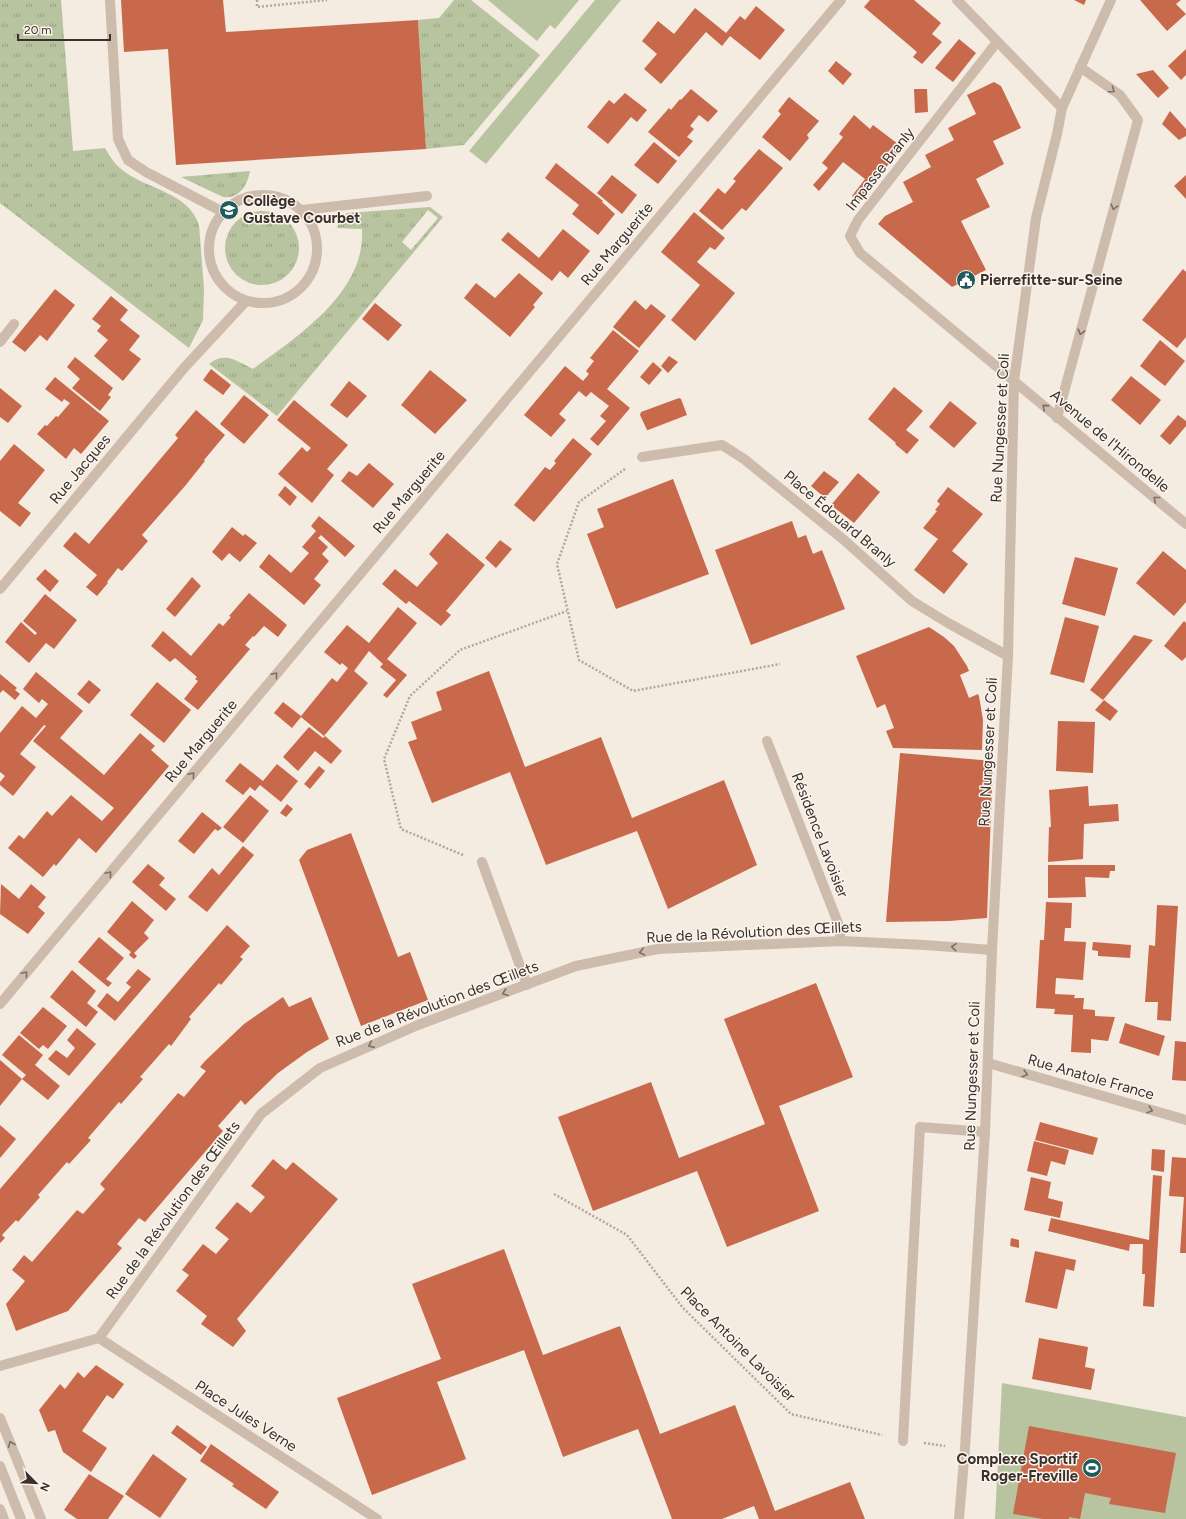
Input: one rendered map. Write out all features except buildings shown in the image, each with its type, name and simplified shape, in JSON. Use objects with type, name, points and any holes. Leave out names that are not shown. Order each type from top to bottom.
[{"type":"street","points":[[110,0],[118,139],[128,160],[146,172],[223,212]]},
{"type":"street","name":"Rue Marguerite","points":[[0,1004],[841,0]]},
{"type":"street","points":[[957,0],[1062,108]]},
{"type":"street","name":"Rue Nungesser et Coli","points":[[959,1519],[965,1448],[985,1132],[992,950],[1008,656],[1014,381],[1036,218],[1062,108],[1111,0]]},
{"type":"street","name":"Impasse Branly","points":[[997,42],[858,220],[850,236],[860,253],[1014,381]]},
{"type":"street","points":[[1058,418],[1138,120],[1120,95],[1080,67]]},
{"type":"street","points":[[254,195],[271,195],[287,200],[302,210],[312,224],[317,241],[317,258],[311,276],[299,290],[283,300],[265,304],[246,301],[230,293],[217,279],[210,262],[209,243],[213,226],[223,212],[237,201],[254,195]]},
{"type":"street","points":[[302,210],[427,196]]},
{"type":"street","name":"Rue Jacques","points":[[0,589],[184,368],[246,301]]},
{"type":"street","points":[[0,342],[14,324]]},
{"type":"street","name":"Avenue de l'Hirondelle","points":[[1014,381],[1186,524]]},
{"type":"street","name":"Place Édouard Branly","points":[[642,457],[722,445],[744,459],[844,540],[912,601],[1008,656]]},
{"type":"street","name":"Résidence Lavoisier","points":[[767,741],[838,923],[841,941]]},
{"type":"street","points":[[482,862],[527,985]]},
{"type":"street","name":"Rue de la Révolution des Œillets","points":[[99,1338],[261,1114],[320,1068],[418,1025],[576,966],[658,949],[841,941],[992,950]]},
{"type":"street","name":"Rue Anatole France","points":[[988,1063],[1186,1120]]},
{"type":"street","points":[[903,1441],[920,1127],[985,1132]]},
{"type":"street","points":[[0,1366],[99,1338]]},
{"type":"street","name":"Place Jules Verne","points":[[99,1338],[377,1519]]},
{"type":"street","points":[[0,1418],[41,1519]]},
{"type":"street","points":[[0,1466],[21,1519]]},
{"type":"street","points":[[0,1509],[4,1519]]},
{"type":"path","points":[[257,0],[257,7],[327,0]]},
{"type":"path","points":[[642,457],[579,502],[557,564],[579,660],[633,691],[780,664]]},
{"type":"path","points":[[482,862],[401,829],[384,759],[410,696],[460,650],[568,611]]},
{"type":"path","name":"Place Antoine Lavoisier","points":[[554,1194],[627,1234],[683,1308],[791,1414],[903,1441],[965,1448]]},
{"type":"green space","points":[[0,0],[61,0],[73,151],[105,148],[122,170],[135,178],[177,198],[194,214],[199,225],[204,289],[203,320],[189,348],[0,203]]},
{"type":"green space","points":[[454,0],[471,0],[540,55],[464,145],[426,149],[418,20],[439,18]]},
{"type":"green space","points":[[488,0],[579,0],[555,29],[550,25],[537,41]]},
{"type":"green space","points":[[595,0],[621,0],[486,164],[469,151]]},
{"type":"green space","points":[[250,171],[247,182],[238,194],[229,197],[223,197],[181,177]]},
{"type":"green space","points":[[430,207],[443,217],[277,416],[209,364],[220,358],[226,358],[236,360],[253,369],[290,342],[326,310],[341,292],[353,273],[360,252],[362,229],[337,228],[340,220],[347,213]],"holes":[[[428,210],[438,218],[411,250],[402,242]]]},
{"type":"green space","points":[[262,211],[276,214],[288,222],[296,234],[299,248],[296,262],[288,274],[276,282],[262,285],[248,282],[236,274],[228,262],[225,248],[228,234],[236,222],[248,214]]},
{"type":"green space","name":"Complexe Sportif Roger-Freville","points":[[1002,1383],[1186,1417],[1186,1519],[995,1519]]},
{"type":"place","name":"Collège Gustave Courbet","points":[[229,210]]},
{"type":"place","name":"Pierrefitte-sur-Seine","points":[[966,280]]},
{"type":"place","name":"Complexe Sportif Roger-Freville","points":[[1092,1468]]}]
